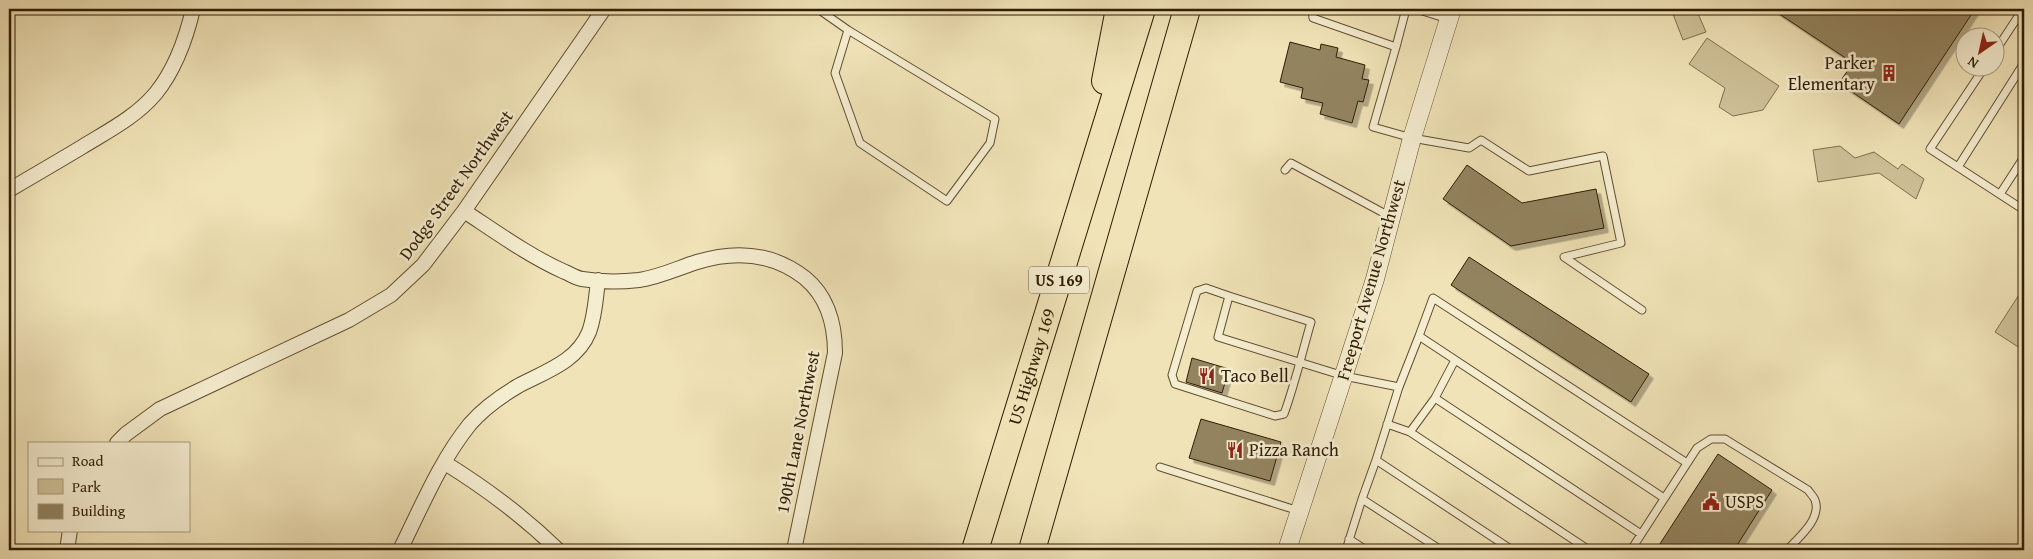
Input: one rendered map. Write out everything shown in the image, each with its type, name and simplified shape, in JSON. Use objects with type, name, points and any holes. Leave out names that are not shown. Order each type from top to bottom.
[{"type":"highway","points":[[1083,200],[1119,9]]},
{"type":"highway","name":"US Highway 169","points":[[975,550],[1142,9]]},
{"type":"highway","name":"US 169","points":[[1032,550],[1187,9]]},
{"type":"highway","points":[[1144,157],[1204,9]]},
{"type":"street","points":[[9,190],[121,124],[140,110],[156,93],[180,54],[193,9]]},
{"type":"street","name":"Dodge Street Northwest","points":[[118,442],[160,409],[348,320],[391,295],[423,265],[464,211],[604,9]]},
{"type":"street","name":"Freeport Avenue Northwest","points":[[1287,550],[1375,279],[1412,138],[1450,14]]},
{"type":"street","name":"190th Lane Northwest","points":[[464,211],[538,259],[581,279],[640,280],[697,262],[737,254],[758,256],[779,262],[796,271],[811,283],[820,295],[832,320],[835,336],[834,353],[794,550]]},
{"type":"street","points":[[400,550],[445,463],[470,424],[484,411],[517,387],[569,359],[581,346],[589,333],[598,280]]},
{"type":"street","points":[[445,463],[482,486],[517,512],[558,550]]},
{"type":"street","points":[[67,550],[70,532]]},
{"type":"lane","points":[[818,9],[848,30],[995,119],[990,143],[947,201],[860,143],[835,73],[848,30]]},
{"type":"lane","points":[[1312,9],[1313,18],[1396,47]]},
{"type":"lane","points":[[1406,9],[1373,127],[1412,138],[1469,148],[1482,140],[1530,171],[1602,156],[1621,243],[1564,257],[1642,310]]},
{"type":"lane","points":[[1416,9],[1450,14]]},
{"type":"lane","points":[[2006,35],[2023,9]]},
{"type":"lane","points":[[1958,167],[2024,63]]},
{"type":"lane","points":[[1977,78],[1930,149],[2024,210]]},
{"type":"lane","points":[[2000,194],[2024,157]]},
{"type":"lane","points":[[1285,170],[1291,163],[1391,217]]},
{"type":"lane","points":[[1206,288],[1230,296],[1311,322],[1284,414],[1275,416],[1175,384],[1172,375],[1197,291],[1206,288]]},
{"type":"lane","points":[[1230,296],[1218,337],[1344,376],[1399,387]]},
{"type":"lane","points":[[1346,550],[1399,387],[1433,298],[1687,464]]},
{"type":"lane","points":[[1419,336],[1664,498]]},
{"type":"lane","points":[[1410,432],[1435,398],[1455,360]]},
{"type":"lane","points":[[1435,398],[1641,534]]},
{"type":"lane","points":[[1387,424],[1410,432],[1589,550]]},
{"type":"lane","points":[[1630,550],[1697,448],[1710,439],[1725,439],[1808,490],[1815,500],[1816,513],[1807,528],[1787,550]]},
{"type":"lane","points":[[1376,460],[1512,550]]},
{"type":"lane","points":[[1160,467],[1300,512]]},
{"type":"lane","points":[[1362,499],[1440,550]]},
{"type":"lane","points":[[1349,539],[1366,550]]},
{"type":"green space","points":[[1671,9],[1696,9],[1706,32],[1683,40]]},
{"type":"green space","points":[[1707,38],[1779,86],[1763,110],[1733,116],[1719,107],[1725,88],[1689,64]]},
{"type":"green space","points":[[1840,146],[1855,158],[1874,152],[1898,169],[1902,164],[1924,179],[1916,199],[1879,173],[1818,182],[1813,150]]},
{"type":"green space","points":[[2024,287],[2024,348],[2023,350],[1995,332]]},
{"type":"building","name":"Parker Elementary","points":[[1772,9],[1975,9],[1962,28],[1956,28],[1956,38],[1899,124],[1839,83],[1853,63]]},
{"type":"building","points":[[1290,42],[1320,50],[1321,44],[1338,48],[1336,57],[1365,65],[1362,79],[1369,80],[1363,102],[1358,101],[1352,123],[1320,114],[1323,103],[1301,98],[1303,88],[1280,82]]},
{"type":"building","points":[[1467,165],[1522,203],[1596,189],[1604,228],[1511,246],[1443,199]]},
{"type":"building","points":[[1469,257],[1649,374],[1631,402],[1451,285]]},
{"type":"building","name":"Taco Bell","points":[[1192,358],[1229,369],[1222,393],[1186,382]]},
{"type":"building","name":"Pizza Ranch","points":[[1201,419],[1281,442],[1270,481],[1189,458]]},
{"type":"building","points":[[1718,454],[1772,490],[1734,550],[1656,550]]},
{"type":"place","name":"Parker Elementary","points":[[1889,73]]},
{"type":"place","name":"Taco Bell","points":[[1207,376]]},
{"type":"place","name":"Pizza Ranch","points":[[1235,450]]},
{"type":"place","name":"USPS","points":[[1711,502]]}]
